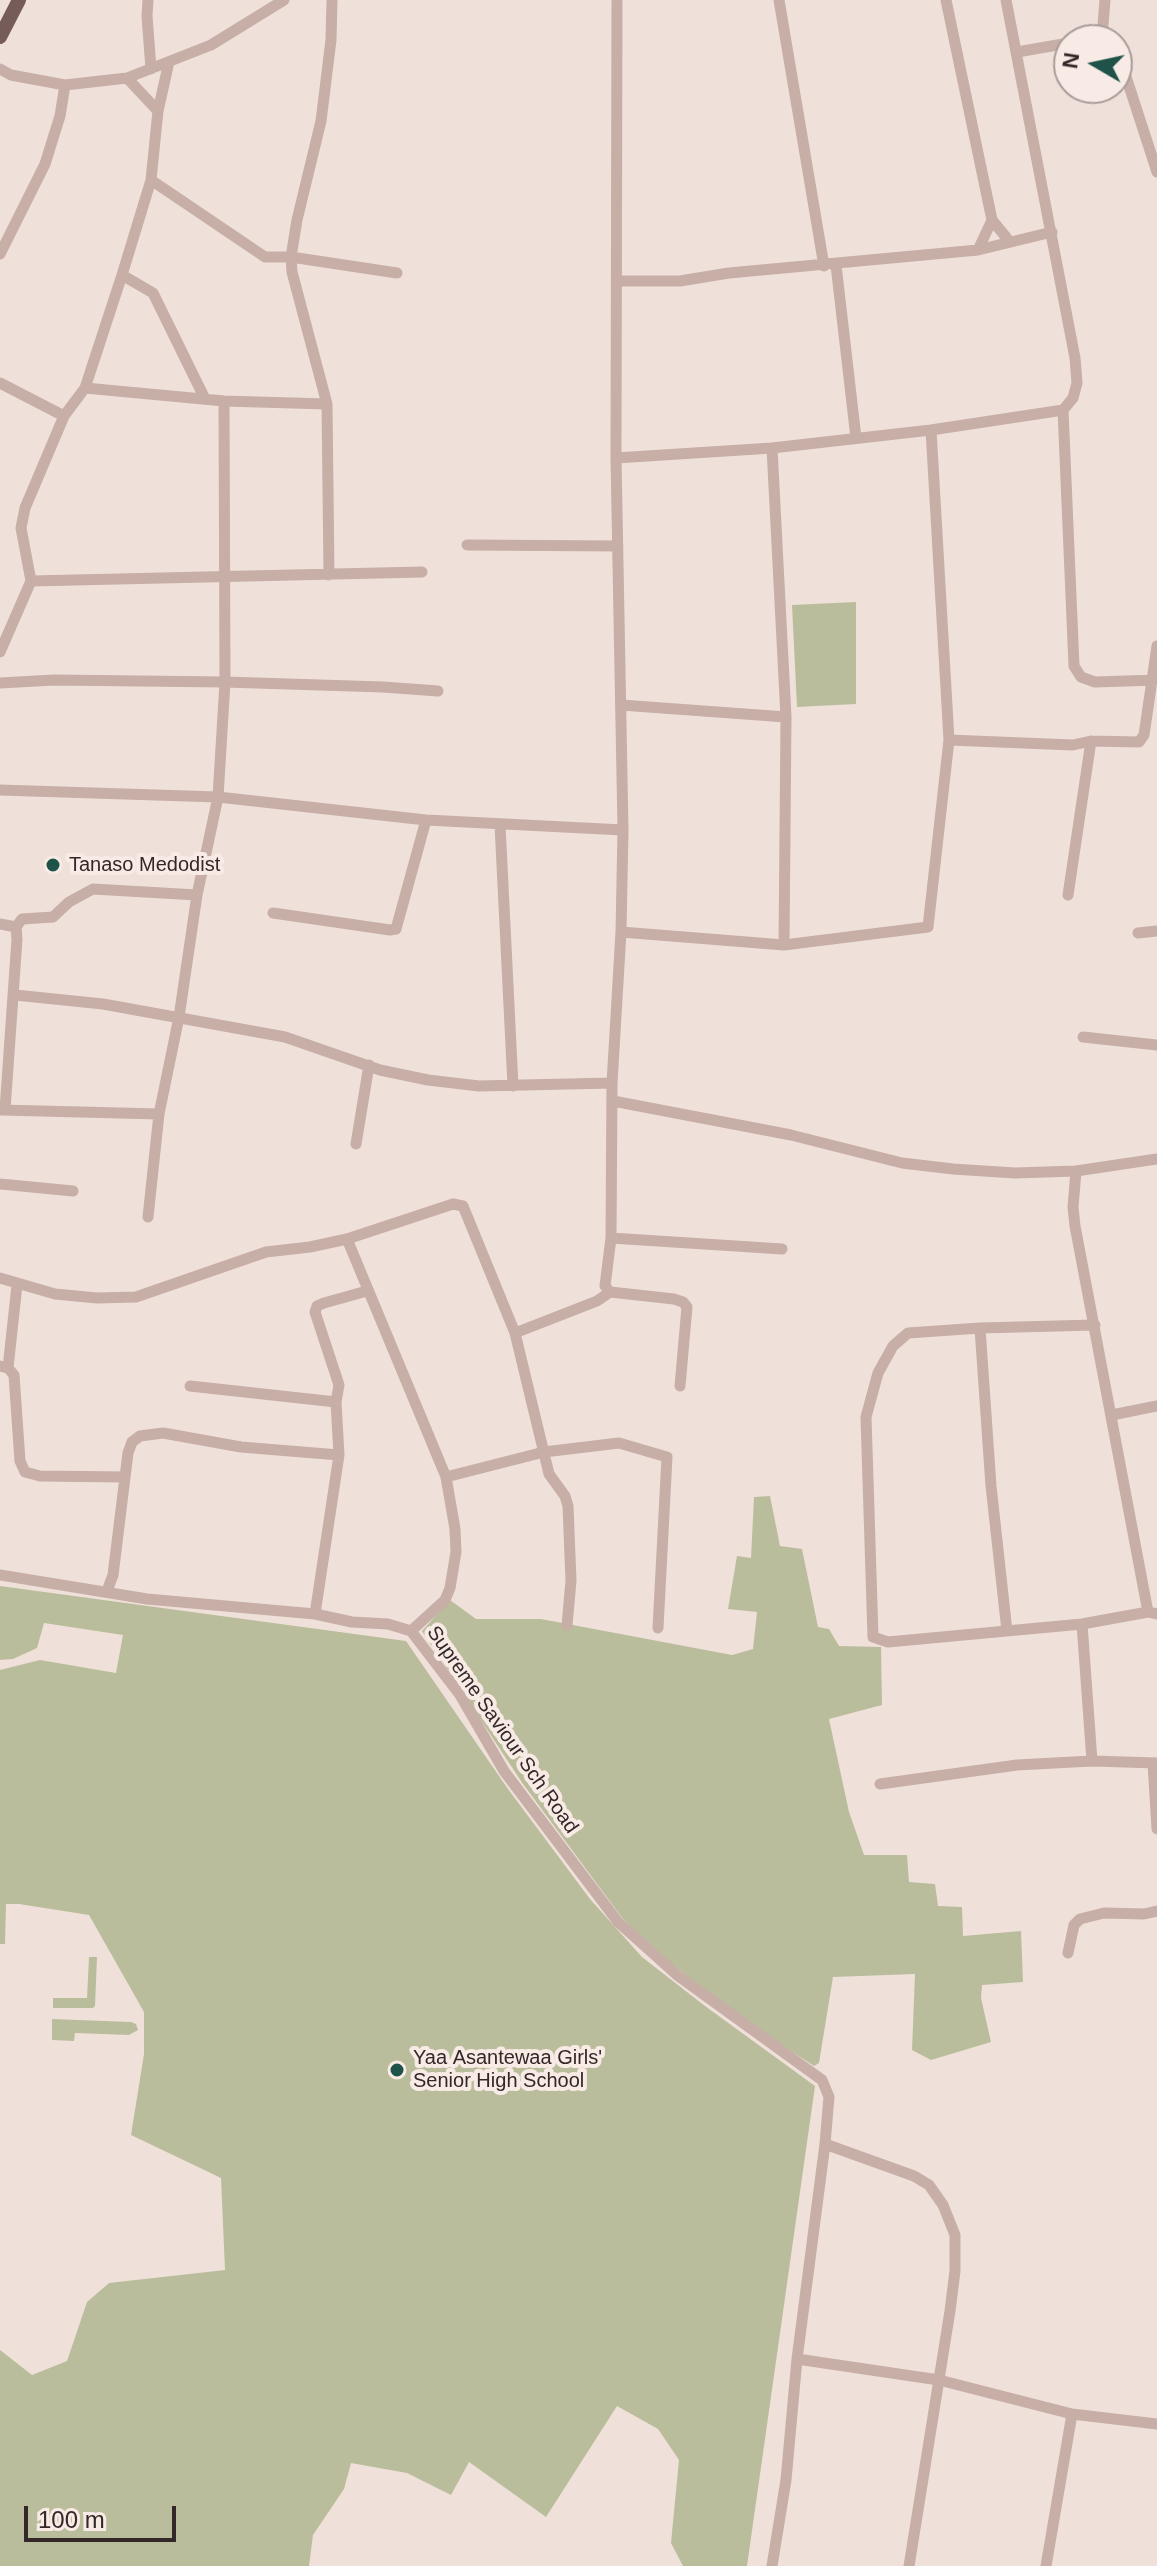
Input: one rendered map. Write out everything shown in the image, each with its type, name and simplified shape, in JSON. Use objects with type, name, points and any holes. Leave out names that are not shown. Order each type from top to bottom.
[{"type":"main road","points":[[0,37],[19,0]]},
{"type":"street","points":[[148,0],[151,69]]},
{"type":"street","points":[[0,69],[11,75],[65,85],[127,78],[211,45],[284,0]]},
{"type":"street","points":[[329,575],[327,404],[292,272],[291,257],[321,121],[331,40],[332,0]]},
{"type":"street","points":[[605,1296],[611,1238],[612,1083],[621,932],[623,830],[616,458],[617,0]]},
{"type":"street","points":[[779,0],[830,266],[856,438]]},
{"type":"street","points":[[946,0],[992,220],[1010,242]]},
{"type":"street","points":[[616,458],[772,448],[931,430],[1063,410],[1073,398],[1077,383],[1052,232],[1006,0]]},
{"type":"street","points":[[1104,24],[1105,0]]},
{"type":"street","points":[[1017,52],[1053,46]]},
{"type":"street","points":[[0,652],[31,581],[21,528],[25,508],[64,416],[85,388],[122,275],[151,180],[158,111],[169,62]]},
{"type":"street","points":[[127,78],[158,111]]},
{"type":"street","points":[[0,254],[45,164],[60,116],[65,85]]},
{"type":"street","points":[[1133,98],[1157,172]]},
{"type":"street","points":[[151,180],[265,257],[291,257],[397,273]]},
{"type":"street","points":[[978,250],[992,220]]},
{"type":"street","points":[[617,281],[680,281],[729,273],[978,250],[1052,232]]},
{"type":"street","points":[[122,275],[153,293],[205,399]]},
{"type":"street","points":[[0,384],[64,416]]},
{"type":"street","points":[[85,388],[224,401],[327,404]]},
{"type":"street","points":[[148,1217],[159,1114],[179,1017],[197,895],[218,797],[225,682],[224,401]]},
{"type":"street","points":[[1063,410],[1074,666],[1081,677],[1095,682],[1154,681]]},
{"type":"street","points":[[621,932],[784,945],[928,927],[949,740],[931,430]]},
{"type":"street","points":[[772,448],[786,717],[784,945]]},
{"type":"street","points":[[467,545],[618,546]]},
{"type":"street","points":[[31,581],[422,572]]},
{"type":"street","points":[[949,740],[1073,745],[1091,741],[1133,743],[1143,739],[1157,646]]},
{"type":"street","points":[[0,683],[54,680],[225,682],[438,691]]},
{"type":"street","points":[[621,705],[786,717]]},
{"type":"street","points":[[1068,895],[1091,741]]},
{"type":"street","points":[[0,790],[218,797],[426,820],[623,830]]},
{"type":"street","points":[[273,913],[396,929],[426,820]]},
{"type":"street","points":[[500,825],[513,1086]]},
{"type":"street","points":[[159,1114],[3,1110],[15,995],[16,927],[22,919],[53,917],[69,902],[93,889],[197,895]]},
{"type":"street","points":[[0,924],[16,927]]},
{"type":"street","points":[[1138,933],[1157,931]]},
{"type":"street","points":[[15,995],[103,1004],[285,1037],[369,1065],[428,1080],[479,1086],[612,1083]]},
{"type":"street","points":[[1083,1037],[1157,1045]]},
{"type":"street","points":[[356,1144],[369,1065]]},
{"type":"street","points":[[613,1101],[791,1135],[902,1163],[1015,1173],[1076,1171],[1157,1159]]},
{"type":"street","points":[[1076,1171],[1073,1207],[1152,1613],[1082,1624],[888,1642],[873,1637],[870,1625],[866,1417],[878,1373],[893,1346],[908,1333],[1095,1325]]},
{"type":"street","points":[[0,1184],[73,1191]]},
{"type":"street","points":[[0,1278],[55,1294],[97,1298],[136,1297],[266,1252],[347,1239],[453,1204],[463,1206],[515,1333],[549,1474],[565,1496],[568,1506],[571,1581],[567,1625]]},
{"type":"street","points":[[611,1238],[782,1249]]},
{"type":"street","points":[[347,1239],[446,1477],[456,1541],[450,1588],[445,1600],[411,1631]]},
{"type":"street","points":[[17,1285],[4,1367],[14,1375],[20,1461],[25,1472],[40,1476],[125,1477]]},
{"type":"street","points":[[315,1614],[339,1455],[336,1402],[339,1385],[315,1312],[317,1306],[324,1303],[367,1291]]},
{"type":"street","points":[[515,1333],[605,1296],[674,1299],[687,1307],[680,1386]]},
{"type":"street","points":[[980,1328],[991,1486],[1007,1631]]},
{"type":"street","points":[[190,1386],[336,1402]]},
{"type":"street","points":[[1112,1415],[1157,1406]]},
{"type":"street","points":[[107,1591],[113,1575],[132,1442],[140,1436],[163,1433],[241,1447],[339,1455]]},
{"type":"street","points":[[446,1477],[544,1452],[619,1443],[667,1457],[658,1628]]},
{"type":"street","name":"Supreme Saviour Sch Road","points":[[0,1575],[147,1599],[315,1614],[352,1622],[388,1624],[411,1631],[460,1695],[504,1771],[618,1922],[677,1975],[822,2080],[829,2097],[825,2144],[797,2359],[786,2480],[772,2566]]},
{"type":"street","points":[[1082,1624],[1092,1761]]},
{"type":"street","points":[[880,1784],[1017,1765],[1092,1761],[1155,1763],[1157,1829]]},
{"type":"street","points":[[1068,1953],[1074,1925],[1080,1919],[1104,1913],[1144,1914],[1157,1911]]},
{"type":"street","points":[[825,2144],[914,2176],[929,2185],[949,2216],[955,2235],[955,2271],[909,2566]]},
{"type":"street","points":[[797,2359],[939,2380],[1072,2414],[1157,2424]]},
{"type":"street","points":[[1046,2566],[1072,2414]]},
{"type":"green space","points":[[856,602],[856,704],[797,707],[792,605]]},
{"type":"green space","points":[[770,1496],[780,1546],[802,1549],[818,1627],[829,1629],[839,1646],[881,1647],[882,1705],[829,1719],[849,1812],[864,1855],[907,1855],[909,1882],[935,1884],[938,1906],[962,1907],[963,1936],[1021,1931],[1023,1982],[982,1985],[981,1998],[991,2042],[931,2060],[912,2050],[915,1974],[833,1977],[819,2063],[814,2066],[735,2014],[657,1952],[623,1919],[523,1784],[422,1631],[450,1600],[476,1619],[541,1619],[732,1655],[753,1649],[757,1612],[728,1609],[737,1556],[751,1558],[754,1497]]},
{"type":"green space","name":"Yaa Asantewaa Girls' Senior High School","points":[[0,1586],[406,1641],[508,1789],[590,1899],[642,1957],[815,2086],[747,2566],[683,2566],[671,2543],[679,2460],[658,2429],[617,2406],[546,2517],[469,2462],[451,2495],[407,2473],[351,2463],[344,2489],[313,2535],[309,2566],[0,2566],[0,2350],[32,2375],[67,2361],[87,2302],[109,2283],[225,2270],[221,2178],[131,2135],[144,2054],[144,2012],[89,1915],[6,1904],[5,1944],[0,1944],[0,1670],[40,1660],[116,1673],[123,1635],[44,1623],[37,1648],[13,1659],[0,1660]]},
{"type":"green space","points":[[89,1957],[97,1957],[95,2006],[53,2008],[53,1998],[87,1998]]},
{"type":"green space","points":[[52,2019],[131,2022],[136,2024],[138,2030],[129,2035],[75,2033],[74,2041],[52,2040]]},
{"type":"place","name":"Tanaso Medodist","points":[[53,865]]},
{"type":"place","name":"Yaa Asantewaa Girls' Senior High School","points":[[397,2070]]}]
